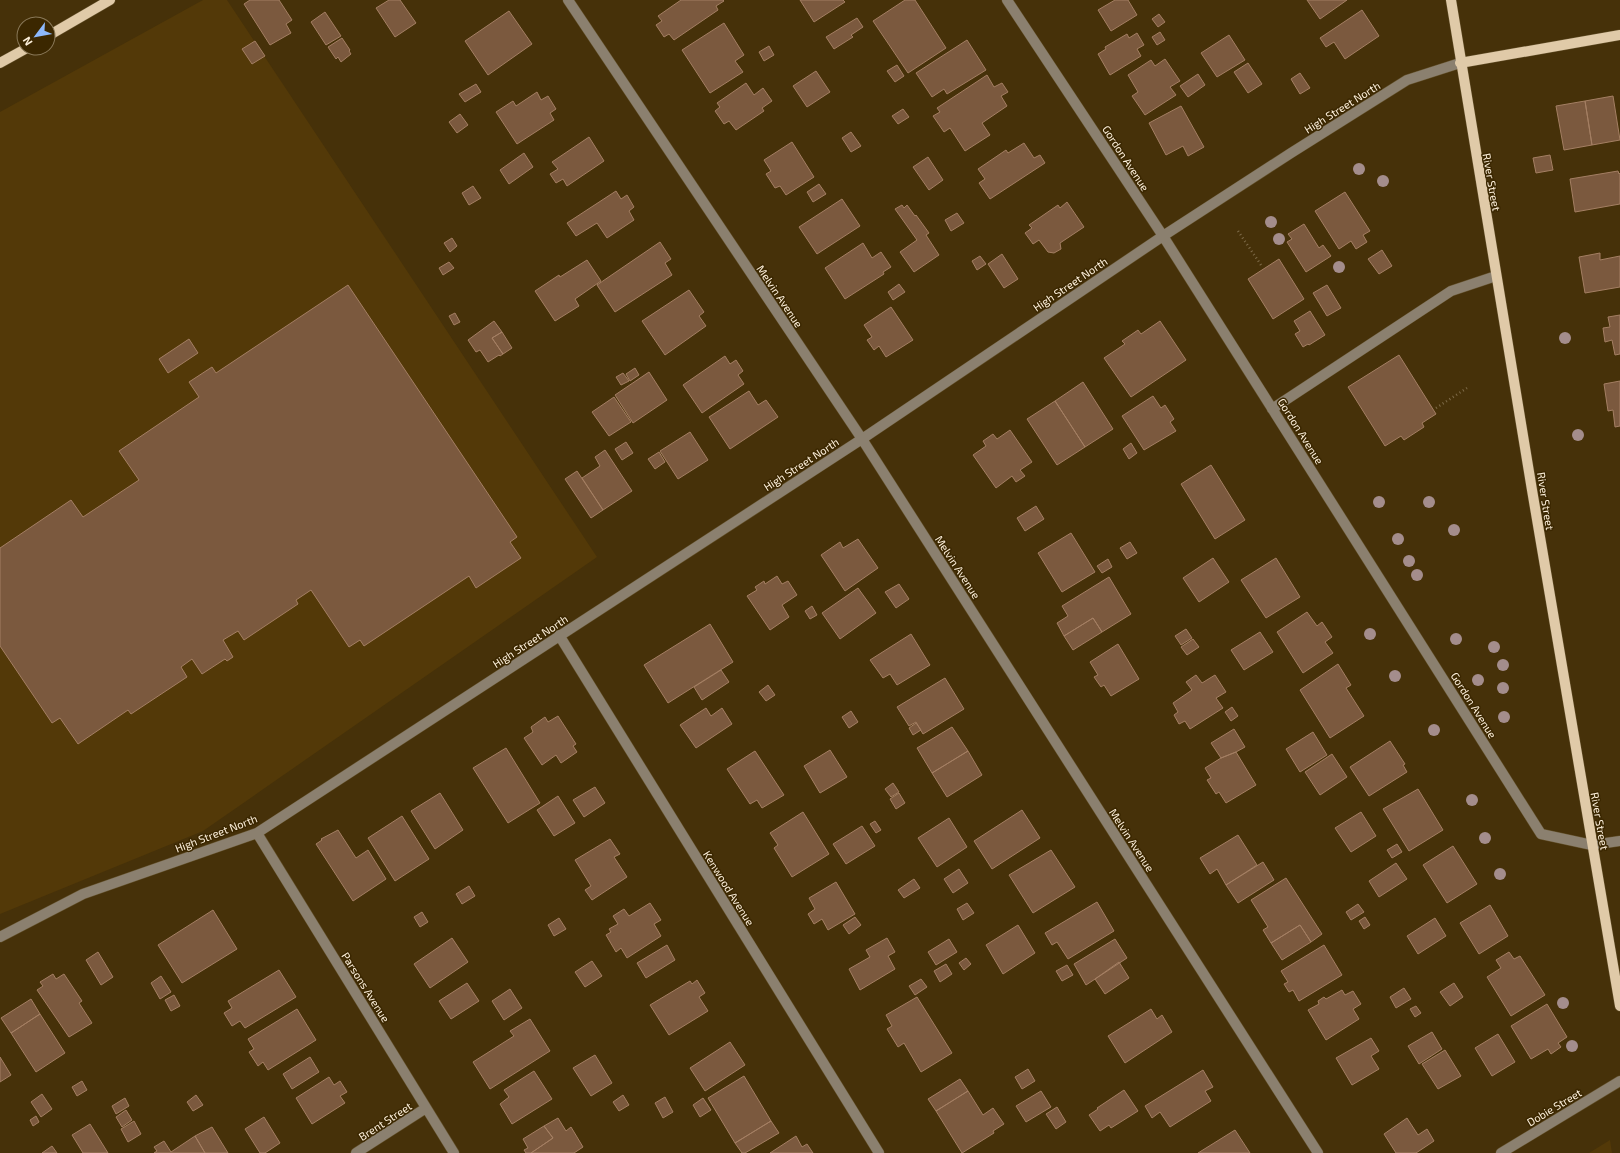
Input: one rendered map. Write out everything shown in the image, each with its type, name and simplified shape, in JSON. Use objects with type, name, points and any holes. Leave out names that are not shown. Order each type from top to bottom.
[{"type":"main road","points":[[56,31],[110,0]]},
{"type":"main road","name":"River Street","points":[[1451,0],[1460,63],[1620,1006]]},
{"type":"main road","name":"High Street North","points":[[1460,63],[1620,35]]},
{"type":"main road","points":[[0,64],[16,55]]},
{"type":"street","name":"Melvin Avenue","points":[[568,0],[862,439],[1318,1153]]},
{"type":"street","name":"Gordon Avenue","points":[[1007,0],[1163,236],[1541,834],[1592,845]]},
{"type":"street","name":"High Street North","points":[[0,937],[83,894],[257,833],[862,439],[1163,236],[1407,80],[1460,63]]},
{"type":"street","points":[[1272,408],[1451,291],[1496,276]]},
{"type":"street","name":"Kenwood Avenue","points":[[559,635],[879,1153]]},
{"type":"street","name":"Parsons Avenue","points":[[257,833],[454,1153]]},
{"type":"street","points":[[1592,845],[1620,841]]},
{"type":"street","name":"Dobie Street","points":[[1501,1153],[1620,1081]]},
{"type":"street","name":"Brent Street","points":[[356,1153],[426,1108]]},
{"type":"path","points":[[1238,231],[1261,265]]},
{"type":"path","points":[[1436,408],[1467,388]]},
{"type":"shaded area","points":[[203,0],[227,0],[597,557],[203,831],[0,914],[0,112]]},
{"type":"shaded area","points":[[1610,1140],[1612,1153],[1589,1153]]},
{"type":"building","points":[[250,0],[279,0],[292,20],[286,24],[291,33],[270,45],[244,4]]},
{"type":"building","points":[[389,0],[400,0],[416,23],[395,37],[376,8]]},
{"type":"building","points":[[681,0],[724,1],[716,6],[718,10],[674,40],[669,34],[664,37],[656,25],[662,21],[658,16]]},
{"type":"building","points":[[800,0],[843,0],[845,2],[814,22]]},
{"type":"building","points":[[905,0],[915,0],[946,48],[908,73],[873,21]]},
{"type":"building","points":[[1115,0],[1128,0],[1137,15],[1111,31],[1098,10]]},
{"type":"building","points":[[1307,0],[1347,0],[1320,19]]},
{"type":"building","points":[[1362,10],[1379,36],[1345,59],[1334,42],[1326,47],[1320,38]]},
{"type":"building","points":[[509,11],[532,44],[488,75],[465,41]]},
{"type":"building","points":[[325,12],[341,36],[326,45],[311,22]]},
{"type":"building","points":[[1159,14],[1165,22],[1158,27],[1152,19]]},
{"type":"building","points":[[857,18],[863,27],[851,35],[853,37],[834,49],[826,37]]},
{"type":"building","points":[[724,23],[744,55],[735,61],[743,72],[710,93],[682,50]]},
{"type":"building","points":[[1160,32],[1165,40],[1157,45],[1152,37]]},
{"type":"building","points":[[1137,33],[1144,45],[1137,49],[1141,56],[1110,75],[1098,54],[1106,49],[1105,47],[1127,34],[1129,38]]},
{"type":"building","points":[[1229,35],[1245,60],[1217,77],[1201,53]]},
{"type":"building","points":[[342,38],[351,54],[341,62],[338,57],[336,59],[328,47]]},
{"type":"building","points":[[967,40],[986,70],[947,94],[944,89],[932,97],[916,73]]},
{"type":"building","points":[[255,41],[265,56],[252,64],[242,49]]},
{"type":"building","points":[[769,46],[774,55],[764,61],[759,52]]},
{"type":"building","points":[[1165,59],[1180,81],[1170,87],[1176,95],[1145,115],[1132,96],[1138,92],[1128,75],[1151,60],[1155,66]]},
{"type":"building","points":[[1248,63],[1262,84],[1248,93],[1234,72]]},
{"type":"building","points":[[897,65],[904,76],[895,82],[887,71]]},
{"type":"building","points":[[816,71],[830,92],[807,107],[793,86]]},
{"type":"building","points":[[1300,73],[1310,88],[1300,94],[1291,79]]},
{"type":"building","points":[[1198,74],[1205,85],[1188,97],[1180,86]]},
{"type":"building","points":[[987,75],[994,87],[1002,83],[1008,92],[1001,96],[1007,106],[982,123],[990,135],[965,151],[950,128],[944,132],[933,116],[940,112],[937,108]]},
{"type":"building","points":[[746,83],[754,95],[763,88],[772,101],[762,108],[764,111],[736,130],[729,121],[724,124],[715,111],[720,107],[717,103]]},
{"type":"building","points":[[476,84],[481,92],[465,102],[459,94]]},
{"type":"building","points":[[537,92],[541,100],[548,96],[556,109],[550,113],[554,120],[517,144],[496,112],[513,101],[516,106]]},
{"type":"building","points":[[1613,96],[1620,140],[1592,145],[1585,101]]},
{"type":"building","points":[[1585,101],[1592,145],[1564,150],[1556,106]]},
{"type":"building","points":[[1181,106],[1204,147],[1188,156],[1183,146],[1166,155],[1149,123]]},
{"type":"building","points":[[903,109],[909,117],[898,124],[892,116]]},
{"type":"building","points":[[460,114],[468,125],[457,133],[449,122]]},
{"type":"building","points":[[851,132],[861,146],[851,152],[842,138]]},
{"type":"building","points":[[589,137],[604,161],[567,186],[563,179],[556,183],[550,174],[558,169],[552,162]]},
{"type":"building","points":[[792,142],[814,177],[786,195],[780,186],[775,188],[766,174],[771,171],[764,160]]},
{"type":"building","points":[[1024,143],[1034,158],[1040,155],[1045,163],[990,199],[979,183],[985,179],[978,169],[1006,150],[1008,153]]},
{"type":"building","points":[[524,153],[533,167],[509,184],[500,170]]},
{"type":"building","points":[[1550,155],[1553,170],[1536,173],[1533,158]]},
{"type":"building","points":[[928,157],[943,180],[929,190],[913,167]]},
{"type":"building","points":[[1618,171],[1619,174],[1620,173],[1620,204],[1575,212],[1570,179]]},
{"type":"building","points":[[819,184],[826,194],[813,202],[807,192]]},
{"type":"building","points":[[473,186],[481,198],[469,205],[462,193]]},
{"type":"building","points":[[616,191],[621,199],[627,195],[634,207],[629,211],[634,220],[607,238],[597,223],[576,236],[567,223]]},
{"type":"building","points":[[1345,192],[1370,231],[1363,235],[1367,242],[1356,249],[1351,241],[1339,249],[1315,211]]},
{"type":"building","points":[[842,199],[860,226],[817,254],[799,227]]},
{"type":"building","points":[[1067,202],[1084,227],[1060,243],[1061,249],[1054,253],[1048,252],[1039,240],[1033,244],[1025,233],[1032,228],[1029,225],[1058,205],[1060,208]]},
{"type":"building","points":[[902,205],[904,208],[907,205],[915,216],[916,215],[929,233],[926,235],[939,255],[914,272],[900,252],[917,240],[895,209]]},
{"type":"building","points":[[957,213],[964,223],[951,231],[945,220]]},
{"type":"building","points":[[1304,224],[1319,248],[1323,245],[1331,256],[1306,272],[1287,242],[1292,239],[1288,234]]},
{"type":"building","points":[[452,238],[457,246],[450,252],[444,243]]},
{"type":"building","points":[[660,242],[671,259],[665,263],[672,275],[615,312],[597,285]]},
{"type":"building","points":[[863,243],[872,258],[881,252],[891,267],[883,272],[884,274],[845,299],[825,268]]},
{"type":"building","points":[[1382,250],[1392,266],[1379,274],[1368,259]]},
{"type":"building","points":[[1600,253],[1600,260],[1620,256],[1620,287],[1585,293],[1579,257]]},
{"type":"building","points":[[1002,254],[1018,279],[1004,288],[988,264]]},
{"type":"building","points":[[980,256],[986,264],[977,270],[972,261]]},
{"type":"building","points":[[1279,259],[1304,299],[1273,319],[1248,279]]},
{"type":"building","points":[[587,260],[601,281],[575,299],[579,306],[555,321],[535,291],[559,275],[560,277]]},
{"type":"building","points":[[449,262],[454,268],[443,275],[439,268]]},
{"type":"building","points":[[899,284],[905,292],[893,300],[888,292]]},
{"type":"building","points":[[348,285],[517,537],[510,542],[521,558],[476,588],[469,576],[364,646],[360,640],[349,647],[311,590],[296,600],[298,604],[244,640],[238,631],[223,640],[233,657],[227,661],[225,659],[202,674],[192,659],[181,667],[187,677],[131,714],[128,710],[78,744],[60,718],[52,723],[0,646],[0,548],[71,500],[83,517],[139,480],[119,451],[199,397],[189,382],[212,367],[216,373]]},
{"type":"building","points":[[1327,285],[1341,308],[1327,316],[1313,293]]},
{"type":"building","points":[[689,290],[704,312],[699,316],[706,326],[665,355],[642,321]]},
{"type":"building","points":[[891,307],[913,340],[886,357],[879,346],[874,350],[867,340],[872,337],[864,325]]},
{"type":"building","points":[[1310,311],[1325,335],[1303,347],[1295,334],[1300,331],[1294,321]]},
{"type":"building","points":[[455,313],[460,322],[454,325],[449,316]]},
{"type":"building","points":[[1620,315],[1620,354],[1615,355],[1612,340],[1605,342],[1603,328],[1610,327],[1608,317]]},
{"type":"building","points":[[494,321],[502,332],[492,338],[503,354],[488,362],[480,350],[476,352],[468,340]]},
{"type":"building","points":[[1160,321],[1186,360],[1131,397],[1104,358],[1125,344],[1122,341],[1138,330],[1141,334]]},
{"type":"building","points":[[502,332],[512,348],[503,354],[492,338]]},
{"type":"building","points":[[189,339],[198,353],[168,373],[159,359]]},
{"type":"building","points":[[1399,355],[1436,414],[1422,423],[1424,427],[1404,440],[1401,436],[1385,446],[1348,387]]},
{"type":"building","points":[[725,356],[730,364],[736,360],[743,371],[738,375],[744,384],[702,413],[683,385]]},
{"type":"building","points":[[635,368],[639,375],[630,381],[626,374]]},
{"type":"building","points":[[649,372],[667,400],[633,423],[615,395]]},
{"type":"building","points":[[623,373],[629,381],[621,385],[616,377]]},
{"type":"building","points":[[1620,381],[1620,426],[1615,427],[1613,410],[1608,411],[1604,384]]},
{"type":"building","points":[[1083,382],[1113,429],[1085,447],[1055,401]]},
{"type":"building","points":[[749,391],[758,405],[766,400],[778,417],[730,449],[709,417]]},
{"type":"building","points":[[1153,396],[1161,408],[1165,405],[1174,419],[1170,422],[1176,431],[1144,450],[1122,416]]},
{"type":"building","points":[[614,397],[631,422],[609,436],[592,412]]},
{"type":"building","points":[[1055,401],[1085,447],[1057,465],[1027,419]]},
{"type":"building","points":[[1010,430],[1032,462],[1020,470],[1025,476],[1016,482],[1012,476],[996,488],[973,455],[986,446],[983,441],[993,434],[997,439]]},
{"type":"building","points":[[690,432],[708,460],[678,479],[660,451]]},
{"type":"building","points":[[626,442],[633,453],[622,460],[615,449]]},
{"type":"building","points":[[1131,443],[1137,453],[1129,459],[1123,449]]},
{"type":"building","points":[[605,450],[632,491],[603,510],[582,478],[600,466],[595,457]]},
{"type":"building","points":[[659,452],[665,462],[655,469],[648,459]]},
{"type":"building","points":[[1211,465],[1245,520],[1215,539],[1181,484]]},
{"type":"building","points":[[577,471],[603,510],[591,518],[565,479]]},
{"type":"building","points":[[1036,506],[1044,519],[1025,531],[1017,518]]},
{"type":"building","points":[[1071,533],[1095,572],[1062,592],[1038,553]]},
{"type":"building","points":[[858,539],[878,568],[845,591],[821,555],[840,542],[843,548]]},
{"type":"building","points":[[1130,542],[1137,553],[1127,559],[1120,548]]},
{"type":"building","points":[[1213,558],[1229,582],[1199,602],[1183,578]]},
{"type":"building","points":[[1276,558],[1300,597],[1266,618],[1241,580]]},
{"type":"building","points":[[1108,559],[1112,567],[1102,573],[1097,566]]},
{"type":"building","points":[[777,576],[782,584],[788,581],[797,595],[782,605],[789,617],[770,630],[747,596],[757,590],[755,587],[764,581],[765,584]]},
{"type":"building","points":[[1109,577],[1131,614],[1102,632],[1093,618],[1064,636],[1057,623],[1068,616],[1062,606]]},
{"type":"building","points":[[899,584],[909,599],[896,608],[885,592]]},
{"type":"building","points":[[858,588],[876,613],[840,639],[822,613]]},
{"type":"building","points":[[812,606],[817,615],[810,619],[805,611]]},
{"type":"building","points":[[1307,612],[1317,626],[1322,622],[1332,637],[1325,642],[1333,653],[1303,673],[1277,632]]},
{"type":"building","points":[[1093,618],[1102,632],[1073,650],[1064,636]]},
{"type":"building","points":[[710,624],[733,662],[668,703],[644,665]]},
{"type":"building","points":[[1186,629],[1192,638],[1181,645],[1175,636]]},
{"type":"building","points":[[1260,632],[1273,652],[1244,670],[1231,650]]},
{"type":"building","points":[[911,634],[930,665],[897,685],[890,674],[883,678],[870,660]]},
{"type":"building","points":[[1193,639],[1199,647],[1187,655],[1181,647]]},
{"type":"building","points":[[1118,644],[1139,679],[1111,696],[1104,685],[1101,687],[1094,677],[1098,675],[1090,662]]},
{"type":"building","points":[[1338,664],[1351,685],[1346,688],[1364,716],[1330,738],[1300,690]]},
{"type":"building","points":[[721,670],[729,682],[702,700],[694,687]]},
{"type":"building","points":[[1196,675],[1202,683],[1215,675],[1226,692],[1216,698],[1223,708],[1190,729],[1185,721],[1179,724],[1174,715],[1178,712],[1173,703],[1192,690],[1186,682]]},
{"type":"building","points":[[945,678],[964,709],[923,734],[916,722],[909,726],[897,707]]},
{"type":"building","points":[[768,685],[775,695],[766,701],[759,692]]},
{"type":"building","points":[[1232,707],[1238,716],[1231,721],[1225,712]]},
{"type":"building","points":[[706,708],[711,716],[722,708],[732,724],[696,748],[680,725]]},
{"type":"building","points":[[851,711],[858,722],[849,728],[842,717]]},
{"type":"building","points":[[558,716],[576,744],[573,746],[577,752],[561,763],[556,755],[542,765],[524,738],[533,732],[531,727],[545,717],[548,722]]},
{"type":"building","points":[[916,723],[921,730],[913,735],[909,728]]},
{"type":"building","points":[[952,727],[968,751],[932,773],[917,748]]},
{"type":"building","points":[[1234,729],[1245,747],[1221,758],[1211,743]]},
{"type":"building","points":[[1313,732],[1327,755],[1300,772],[1286,749]]},
{"type":"building","points":[[1390,741],[1405,764],[1403,765],[1407,772],[1369,796],[1350,767]]},
{"type":"building","points":[[506,748],[540,803],[508,823],[473,768]]},
{"type":"building","points":[[830,750],[847,777],[820,793],[804,766]]},
{"type":"building","points":[[755,751],[784,795],[762,808],[757,800],[750,804],[727,769]]},
{"type":"building","points":[[968,751],[982,775],[947,797],[932,773]]},
{"type":"building","points":[[1236,752],[1256,785],[1226,803],[1219,792],[1216,794],[1207,780],[1211,778],[1205,768],[1221,758]]},
{"type":"building","points":[[1332,754],[1347,777],[1320,795],[1305,772]]},
{"type":"building","points":[[893,783],[899,792],[891,797],[885,789]]},
{"type":"building","points":[[595,787],[605,803],[584,817],[573,800]]},
{"type":"building","points":[[1418,789],[1443,830],[1409,851],[1383,809]]},
{"type":"building","points":[[440,793],[463,830],[435,849],[411,811]]},
{"type":"building","points":[[899,793],[905,803],[896,809],[890,799]]},
{"type":"building","points":[[558,796],[575,823],[554,836],[537,810]]},
{"type":"building","points":[[1022,810],[1040,838],[992,869],[974,841]]},
{"type":"building","points":[[803,812],[829,854],[792,877],[774,848],[778,845],[770,833]]},
{"type":"building","points":[[1361,812],[1376,836],[1351,852],[1335,828]]},
{"type":"building","points":[[402,816],[429,859],[395,881],[368,838]]},
{"type":"building","points":[[949,818],[967,847],[937,867],[918,838]]},
{"type":"building","points":[[875,821],[881,830],[876,833],[870,824]]},
{"type":"building","points":[[862,826],[875,846],[846,864],[833,844]]},
{"type":"building","points":[[338,830],[356,858],[368,850],[386,879],[353,901],[316,844],[322,840],[321,839]]},
{"type":"building","points":[[1238,835],[1257,865],[1226,885],[1217,869],[1210,874],[1200,858]]},
{"type":"building","points":[[610,839],[620,854],[614,857],[627,877],[592,900],[585,890],[591,886],[575,860]]},
{"type":"building","points":[[1397,844],[1402,852],[1392,858],[1387,850]]},
{"type":"building","points":[[1453,846],[1477,884],[1447,903],[1423,865]]},
{"type":"building","points":[[1051,850],[1075,887],[1033,913],[1009,875]]},
{"type":"building","points":[[1263,862],[1274,880],[1238,903],[1226,885]]},
{"type":"building","points":[[1396,863],[1407,879],[1379,897],[1369,881]]},
{"type":"building","points":[[959,869],[968,883],[953,893],[944,879]]},
{"type":"building","points":[[1286,878],[1322,934],[1311,942],[1300,925],[1271,943],[1263,930],[1268,927],[1251,900]]},
{"type":"building","points":[[914,879],[920,888],[904,898],[898,890]]},
{"type":"building","points":[[836,882],[855,914],[828,930],[822,919],[814,924],[808,914],[815,909],[809,898]]},
{"type":"building","points":[[469,886],[475,896],[462,904],[456,894]]},
{"type":"building","points":[[1097,902],[1114,931],[1068,959],[1057,942],[1052,945],[1045,933]]},
{"type":"building","points":[[650,903],[661,920],[654,924],[661,936],[627,958],[621,948],[616,952],[606,935],[611,932],[609,929],[618,924],[613,916],[624,909],[629,916]]},
{"type":"building","points":[[967,903],[974,913],[963,920],[957,909]]},
{"type":"building","points":[[1358,904],[1364,912],[1351,920],[1346,912]]},
{"type":"building","points":[[1490,905],[1508,936],[1479,954],[1460,923]]},
{"type":"building","points":[[213,910],[237,949],[182,983],[158,945]]},
{"type":"building","points":[[422,912],[428,922],[420,927],[414,917]]},
{"type":"building","points":[[855,917],[861,925],[849,934],[843,925]]},
{"type":"building","points":[[1365,917],[1370,925],[1364,929],[1359,921]]},
{"type":"building","points":[[559,918],[566,929],[554,936],[548,925]]},
{"type":"building","points":[[1435,918],[1446,936],[1418,954],[1407,936]]},
{"type":"building","points":[[1018,925],[1035,953],[1003,974],[986,945]]},
{"type":"building","points":[[1300,925],[1311,942],[1282,960],[1271,943]]},
{"type":"building","points":[[452,938],[468,962],[430,988],[414,964]]},
{"type":"building","points":[[887,938],[895,952],[888,956],[895,969],[860,990],[849,969],[870,957],[866,950]]},
{"type":"building","points":[[949,939],[957,952],[936,965],[928,952]]},
{"type":"building","points":[[1115,939],[1127,958],[1086,985],[1074,964]]},
{"type":"building","points":[[667,945],[675,960],[646,978],[637,963]]},
{"type":"building","points":[[1324,945],[1342,975],[1299,1001],[1293,990],[1289,992],[1284,984],[1288,982],[1281,971]]},
{"type":"building","points":[[98,952],[113,977],[101,985],[86,960]]},
{"type":"building","points":[[1509,952],[1514,959],[1520,956],[1545,995],[1511,1016],[1487,977],[1501,968],[1496,960]]},
{"type":"building","points":[[966,958],[971,964],[964,970],[959,963]]},
{"type":"building","points":[[592,961],[602,976],[585,987],[575,972]]},
{"type":"building","points":[[1119,962],[1129,978],[1105,994],[1095,979]]},
{"type":"building","points":[[946,964],[952,974],[940,982],[934,971]]},
{"type":"building","points":[[1067,965],[1073,975],[1062,981],[1056,971]]},
{"type":"building","points":[[279,970],[296,997],[245,1028],[240,1021],[232,1026],[224,1013],[232,1008],[228,1001]]},
{"type":"building","points":[[53,974],[56,979],[64,974],[82,1001],[79,1003],[92,1023],[69,1037],[37,990],[43,986],[40,982]]},
{"type":"building","points":[[161,976],[171,992],[160,999],[151,983]]},
{"type":"building","points":[[921,979],[927,987],[915,995],[909,986]]},
{"type":"building","points":[[697,980],[705,993],[699,997],[708,1011],[669,1035],[650,1005],[690,981],[692,984]]},
{"type":"building","points":[[467,983],[479,1001],[451,1019],[439,1001]]},
{"type":"building","points":[[1454,983],[1463,997],[1450,1006],[1440,992]]},
{"type":"building","points":[[1404,988],[1411,999],[1396,1008],[1390,997]]},
{"type":"building","points":[[510,989],[522,1008],[504,1020],[492,1001]]},
{"type":"building","points":[[1342,990],[1345,995],[1353,991],[1361,1004],[1353,1009],[1359,1019],[1326,1040],[1308,1010],[1319,1004],[1318,1001],[1324,997],[1326,999]]},
{"type":"building","points":[[174,995],[180,1006],[171,1011],[165,1000]]},
{"type":"building","points":[[917,997],[952,1053],[921,1072],[904,1043],[898,1047],[887,1029],[892,1026],[886,1015]]},
{"type":"building","points":[[31,999],[40,1014],[11,1033],[1,1018]]},
{"type":"building","points":[[1547,1004],[1567,1037],[1558,1043],[1561,1047],[1551,1054],[1548,1049],[1531,1059],[1511,1026]]},
{"type":"building","points":[[1416,1006],[1421,1013],[1415,1017],[1410,1009]]},
{"type":"building","points":[[297,1009],[316,1040],[268,1070],[263,1062],[258,1066],[249,1052],[254,1049],[248,1039]]},
{"type":"building","points":[[1151,1009],[1157,1019],[1162,1015],[1172,1032],[1125,1063],[1108,1036]]},
{"type":"building","points":[[40,1014],[65,1053],[36,1072],[11,1033]]},
{"type":"building","points":[[530,1019],[550,1051],[490,1089],[473,1062],[514,1036],[510,1031]]},
{"type":"building","points":[[1432,1032],[1442,1049],[1419,1064],[1408,1046]]},
{"type":"building","points":[[1498,1034],[1515,1062],[1492,1076],[1475,1048]]},
{"type":"building","points":[[1371,1038],[1379,1051],[1371,1056],[1379,1069],[1352,1085],[1336,1058]]},
{"type":"building","points":[[730,1042],[745,1065],[705,1091],[690,1068]]},
{"type":"building","points":[[1445,1050],[1461,1076],[1438,1089],[1422,1064]]},
{"type":"building","points":[[595,1055],[612,1083],[591,1096],[573,1068]]},
{"type":"building","points":[[0,1057],[11,1075],[0,1082]]},
{"type":"building","points":[[310,1057],[319,1072],[292,1089],[283,1074]]},
{"type":"building","points":[[1028,1069],[1035,1081],[1022,1089],[1015,1077]]},
{"type":"building","points":[[1203,1070],[1213,1087],[1205,1091],[1211,1101],[1170,1127],[1160,1112],[1152,1118],[1145,1106]]},
{"type":"building","points":[[534,1071],[552,1099],[512,1124],[500,1104],[509,1097],[504,1090]]},
{"type":"building","points":[[744,1076],[771,1121],[735,1143],[708,1098]]},
{"type":"building","points":[[329,1077],[334,1085],[340,1081],[347,1092],[340,1096],[345,1103],[312,1124],[296,1098]]},
{"type":"building","points":[[960,1079],[968,1091],[936,1111],[928,1099]]},
{"type":"building","points":[[82,1081],[87,1090],[77,1096],[72,1087]]},
{"type":"building","points":[[1124,1090],[1138,1111],[1111,1128],[1109,1125],[1100,1131],[1089,1115]]},
{"type":"building","points":[[968,1091],[983,1115],[993,1108],[1004,1124],[993,1131],[994,1133],[962,1153],[936,1111]]},
{"type":"building","points":[[1041,1091],[1051,1107],[1026,1122],[1016,1106]]},
{"type":"building","points":[[42,1094],[52,1109],[41,1117],[31,1102]]},
{"type":"building","points":[[196,1095],[203,1105],[193,1111],[187,1102]]},
{"type":"building","points":[[623,1095],[629,1105],[619,1111],[613,1102]]},
{"type":"building","points":[[665,1097],[673,1112],[663,1118],[655,1103]]},
{"type":"building","points":[[125,1098],[129,1106],[116,1114],[112,1106]]},
{"type":"building","points":[[703,1098],[711,1110],[700,1117],[693,1105]]},
{"type":"building","points":[[1057,1107],[1066,1122],[1056,1129],[1046,1114]]},
{"type":"building","points":[[126,1110],[132,1120],[122,1127],[116,1117]]},
{"type":"building","points":[[36,1116],[39,1122],[33,1126],[30,1120]]},
{"type":"building","points":[[264,1117],[280,1143],[265,1153],[260,1153],[245,1129]]},
{"type":"building","points":[[558,1118],[566,1131],[571,1127],[583,1147],[574,1153],[531,1153],[553,1138],[544,1126]]},
{"type":"building","points":[[1407,1118],[1418,1135],[1427,1129],[1434,1141],[1416,1153],[1396,1153],[1384,1134]]},
{"type":"building","points":[[134,1121],[141,1134],[128,1142],[121,1129]]},
{"type":"building","points":[[771,1121],[779,1133],[745,1153],[742,1153],[735,1143]]},
{"type":"building","points":[[90,1124],[108,1153],[83,1153],[72,1135]]},
{"type":"building","points":[[544,1126],[553,1138],[531,1153],[526,1153],[524,1150],[528,1148],[523,1139]]},
{"type":"building","points":[[212,1127],[228,1153],[205,1153],[195,1136]]},
{"type":"building","points":[[1235,1130],[1250,1153],[1198,1153]]},
{"type":"building","points":[[195,1136],[205,1153],[154,1153],[157,1151],[154,1147],[164,1141],[171,1152]]},
{"type":"building","points":[[796,1136],[802,1147],[807,1144],[813,1153],[770,1153]]},
{"type":"building","points":[[52,1146],[57,1153],[42,1153]]}]
